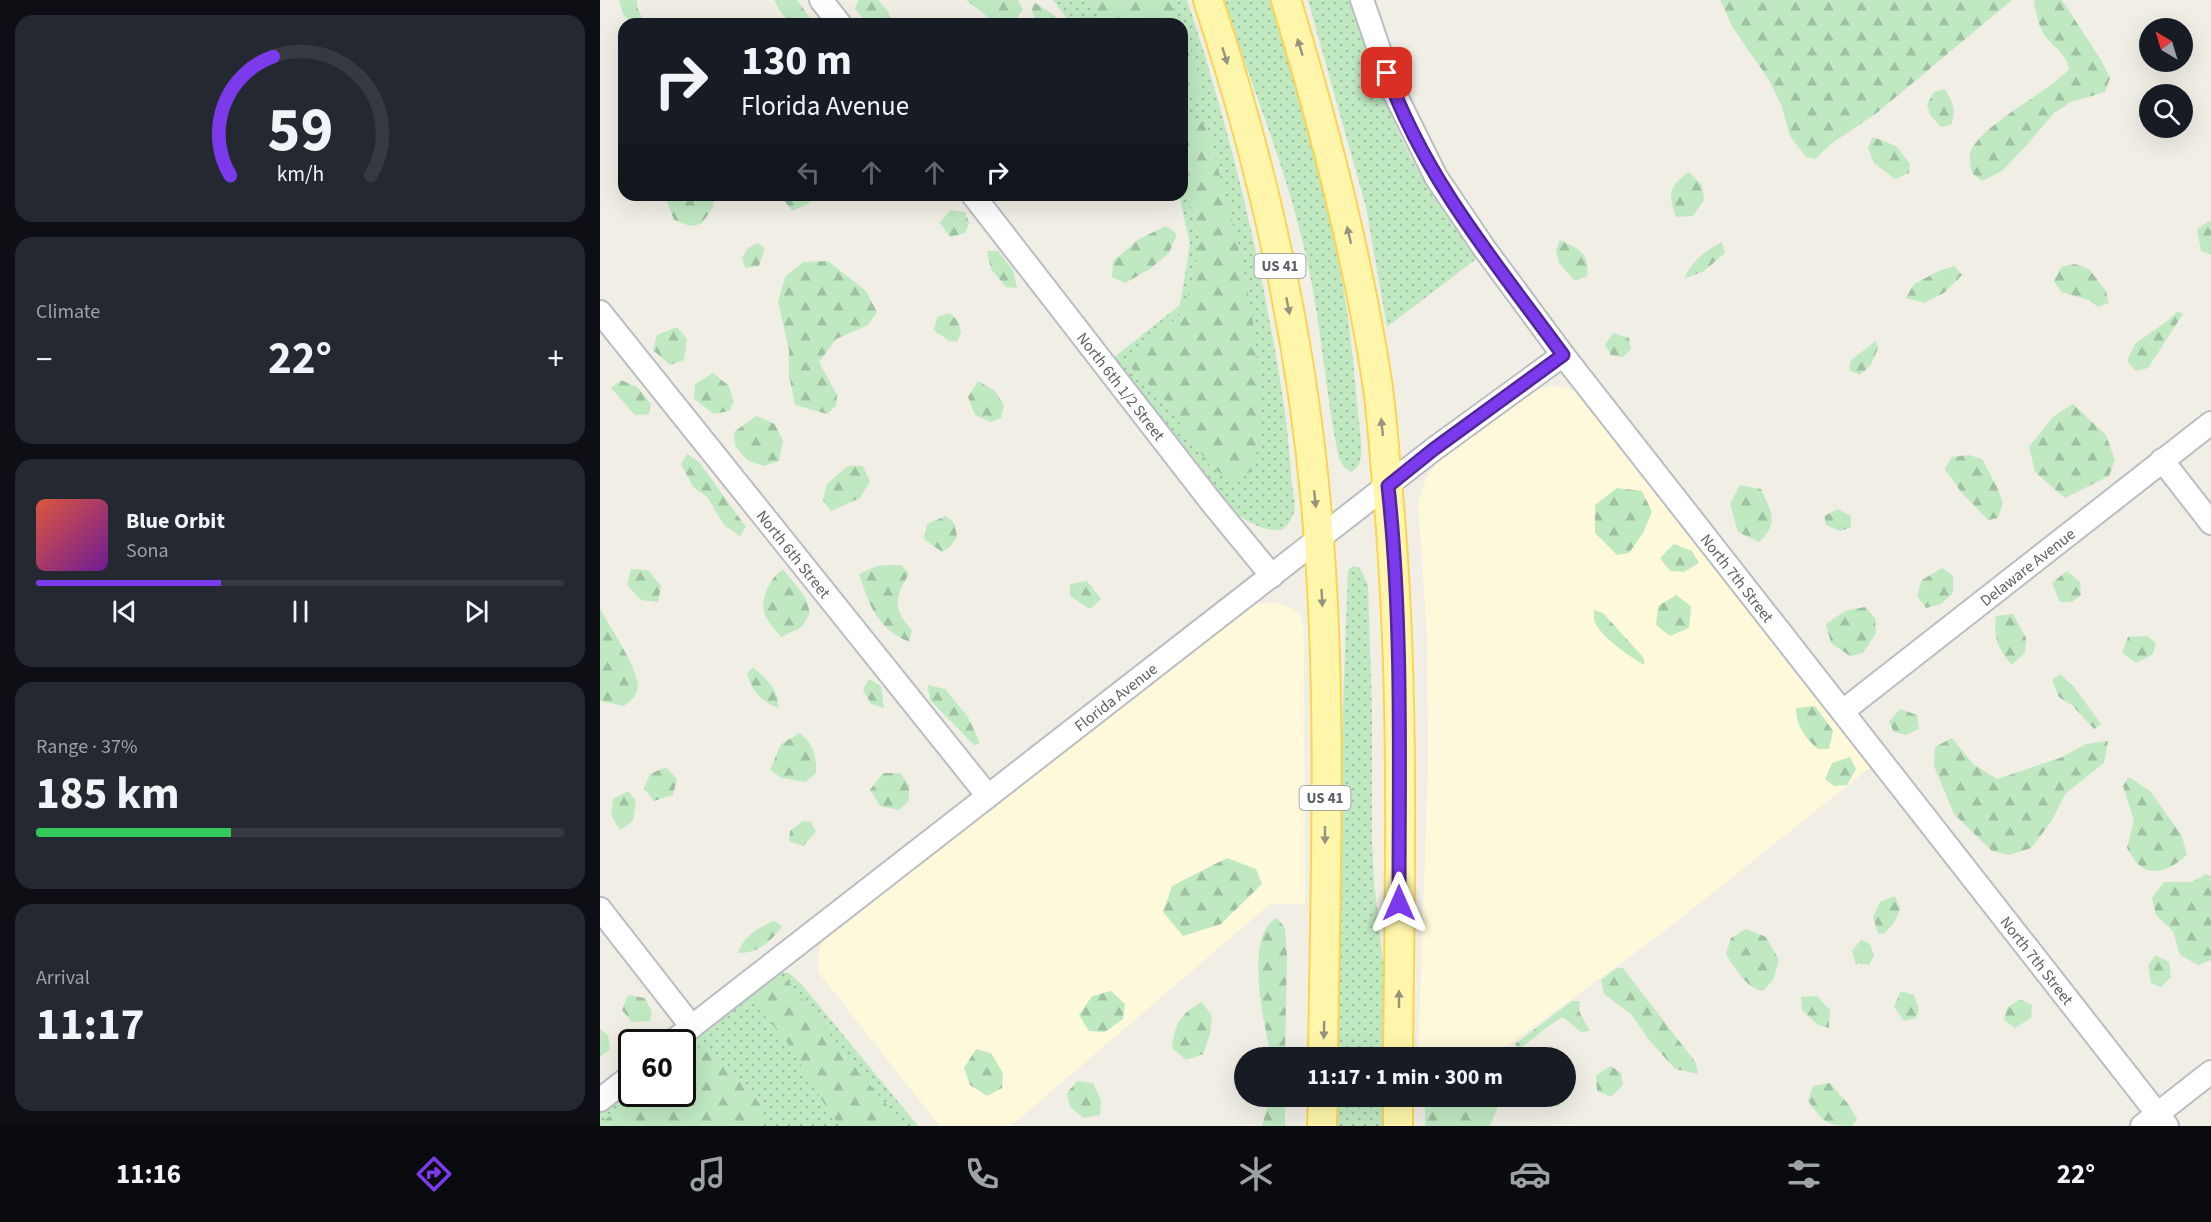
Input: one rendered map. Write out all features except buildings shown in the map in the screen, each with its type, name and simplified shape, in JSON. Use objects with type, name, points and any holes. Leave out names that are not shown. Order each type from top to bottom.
[{"type":"main road","name":"US 41","points":[[1208,0],[1250,137],[1278,253],[1304,406],[1319,539],[1326,658],[1323,1047]]},
{"type":"main road","points":[[1286,0],[1319,108],[1351,243],[1377,382],[1393,535],[1399,665],[1398,1047]]},
{"type":"main road","points":[[1322,1126],[1323,1107]]},
{"type":"main road","points":[[1398,1107],[1398,1126]]},
{"type":"street","points":[[821,0],[835,18]]},
{"type":"street","name":"North 7th Street","points":[[1362,0],[1393,90],[1436,177],[1485,248],[1563,355],[1844,711],[2155,1122]]},
{"type":"street","name":"North 6th 1/2 Street","points":[[978,201],[1205,494],[1272,576]]},
{"type":"street","name":"North 6th Street","points":[[600,312],[988,796]]},
{"type":"street","name":"Florida Avenue","points":[[689,1029],[1434,449],[1563,355]]},
{"type":"street","name":"Delaware Avenue","points":[[1844,711],[2211,423]]},
{"type":"street","points":[[2162,460],[2211,523]]},
{"type":"street","points":[[600,909],[692,1027]]},
{"type":"street","points":[[2155,1122],[2211,1072]]},
{"type":"street","points":[[600,1100],[618,1086]]},
{"type":"shaded area","points":[[1555,386],[1570,389],[1583,398],[1872,766],[1662,933],[1506,1047],[1418,1047],[1428,767],[1427,635],[1418,503],[1426,479],[1436,464],[1542,387]]},
{"type":"shaded area","points":[[1278,603],[1291,608],[1301,616],[1304,628],[1305,904],[1270,904],[1011,1126],[940,1126],[818,972],[819,950],[826,937],[1178,660],[1251,606]]},
{"type":"green space","points":[[619,0],[637,0],[637,7],[642,18],[627,18]]},
{"type":"green space","points":[[774,0],[797,0],[810,18],[785,18]]},
{"type":"green space","points":[[858,0],[878,0],[888,11],[890,18],[863,18],[855,9]]},
{"type":"green space","points":[[966,0],[1018,0],[1023,10],[1016,18],[989,18]]},
{"type":"green space","points":[[1053,0],[1187,0],[1218,102],[1245,204],[1277,360],[1295,506],[1286,527],[1281,530],[1261,527],[1231,510],[1113,358],[1180,305],[1190,244],[1180,201],[1188,201],[1188,18],[1066,18]]},
{"type":"green space","points":[[1091,0],[1169,0],[1176,18],[1102,18]]},
{"type":"green space","points":[[1223,0],[1270,0],[1294,75],[1332,227],[1353,356],[1361,454],[1358,466],[1351,472],[1339,459],[1314,297],[1295,212]]},
{"type":"green space","points":[[1308,0],[1350,0],[1381,90],[1403,142],[1428,187],[1476,259],[1387,327],[1366,207]]},
{"type":"green space","points":[[1720,0],[2012,0],[1878,112],[1831,144],[1815,159],[1806,157],[1790,136],[1782,107],[1769,80],[1733,28]]},
{"type":"green space","points":[[2034,0],[2062,0],[2110,78],[2105,92],[2071,102],[2054,113],[2002,171],[1982,181],[1972,173],[1970,154],[1975,143],[1985,132],[2059,79],[2069,69],[2065,57],[2043,33]]},
{"type":"green space","points":[[1034,2],[1056,18],[1035,18],[1032,10]]},
{"type":"green space","points":[[1188,44],[1199,70],[1202,87],[1194,98],[1188,97]]},
{"type":"green space","points":[[1945,89],[1952,102],[1954,115],[1951,125],[1941,127],[1930,115],[1927,104],[1934,92]]},
{"type":"green space","points":[[1191,117],[1207,126],[1235,233],[1256,341],[1259,378],[1257,451],[1249,473],[1229,479],[1210,466],[1162,397],[1126,363],[1133,350],[1176,319],[1187,304],[1197,261],[1199,236],[1188,201],[1188,120]]},
{"type":"green space","points":[[1873,137],[1896,146],[1910,164],[1909,173],[1895,179],[1874,163],[1868,148]]},
{"type":"green space","points":[[1689,172],[1702,185],[1704,200],[1693,216],[1676,217],[1672,192],[1677,182]]},
{"type":"green space","points":[[714,201],[713,208],[701,224],[690,226],[674,220],[667,202]]},
{"type":"green space","points":[[784,201],[811,201],[808,204],[792,211]]},
{"type":"green space","points":[[950,210],[965,212],[969,223],[965,233],[950,237],[940,223]]},
{"type":"green space","points":[[2211,220],[2211,255],[2201,251],[2197,229]]},
{"type":"green space","points":[[1166,226],[1177,234],[1169,253],[1150,269],[1125,283],[1112,277],[1113,261],[1139,239]]},
{"type":"green space","points":[[1560,240],[1585,256],[1587,276],[1575,281],[1559,263],[1556,250]]},
{"type":"green space","points":[[1722,242],[1725,253],[1704,271],[1684,279],[1700,257]]},
{"type":"green space","points":[[758,243],[765,248],[759,266],[745,268],[742,258],[748,248]]},
{"type":"green space","points":[[987,251],[998,251],[1013,270],[1017,288],[1006,287],[991,269]]},
{"type":"green space","points":[[828,261],[866,291],[877,312],[868,325],[836,339],[819,362],[837,395],[836,406],[827,414],[795,405],[789,375],[789,350],[778,302],[785,277],[803,262]]},
{"type":"green space","points":[[2075,264],[2089,269],[2106,291],[2109,303],[2098,307],[2089,300],[2061,292],[2054,281],[2061,267]]},
{"type":"green space","points":[[1954,266],[1962,275],[1944,293],[1924,303],[1906,298],[1914,284]]},
{"type":"green space","points":[[2178,311],[2183,314],[2148,368],[2136,371],[2127,361],[2135,344]]},
{"type":"green space","points":[[950,313],[958,321],[961,333],[957,342],[949,341],[934,330],[937,317]]},
{"type":"green space","points":[[677,327],[687,339],[684,360],[670,365],[653,350],[657,335]]},
{"type":"green space","points":[[1613,333],[1629,338],[1631,349],[1623,357],[1611,355],[1605,345]]},
{"type":"green space","points":[[1876,341],[1878,348],[1871,365],[1860,375],[1849,370],[1851,360]]},
{"type":"green space","points":[[713,373],[729,386],[734,402],[729,411],[714,414],[694,399],[695,384]]},
{"type":"green space","points":[[621,380],[637,387],[651,404],[649,414],[635,415],[611,388]]},
{"type":"green space","points":[[978,381],[995,391],[1004,405],[1001,418],[991,422],[975,415],[968,397]]},
{"type":"green space","points":[[2073,404],[2106,435],[2115,460],[2109,476],[2065,498],[2035,472],[2029,447],[2053,417]]},
{"type":"green space","points":[[756,416],[775,424],[783,441],[779,461],[763,466],[747,460],[735,446],[734,432]]},
{"type":"green space","points":[[687,454],[699,462],[746,527],[740,536],[724,525],[707,497],[693,487],[681,464]]},
{"type":"green space","points":[[1969,455],[1982,459],[1997,487],[2003,503],[1998,518],[1988,520],[1961,492],[1945,469],[1952,457]]},
{"type":"green space","points":[[848,466],[863,466],[870,482],[860,498],[831,511],[823,500],[827,484]]},
{"type":"green space","points":[[1740,485],[1761,489],[1772,517],[1770,529],[1759,542],[1738,532],[1730,504]]},
{"type":"green space","points":[[1617,488],[1642,491],[1652,512],[1643,533],[1629,553],[1617,555],[1595,533],[1595,505]]},
{"type":"green space","points":[[1838,509],[1851,516],[1851,527],[1840,531],[1826,525],[1824,516]]},
{"type":"green space","points":[[946,516],[955,524],[957,537],[949,548],[942,552],[924,539],[927,524]]},
{"type":"green space","points":[[1674,544],[1692,551],[1699,563],[1684,572],[1670,571],[1660,558]]},
{"type":"green space","points":[[901,565],[909,574],[901,590],[898,603],[901,616],[912,630],[909,642],[882,623],[871,605],[859,574],[877,566]]},
{"type":"green space","points":[[1353,566],[1360,568],[1368,585],[1372,710],[1372,841],[1374,883],[1384,969],[1383,1047],[1338,1047],[1341,760],[1348,570]]},
{"type":"green space","points":[[1942,568],[1953,576],[1953,593],[1941,604],[1926,608],[1917,596],[1922,580]]},
{"type":"green space","points":[[631,569],[648,570],[661,586],[658,602],[641,600],[627,585]]},
{"type":"green space","points":[[783,569],[805,597],[810,613],[802,627],[781,637],[766,617],[763,604],[770,584]]},
{"type":"green space","points":[[2067,571],[2080,582],[2081,595],[2072,602],[2060,602],[2052,583]]},
{"type":"green space","points":[[1087,581],[1101,599],[1090,609],[1070,596],[1070,584]]},
{"type":"green space","points":[[1676,595],[1691,606],[1689,628],[1670,636],[1656,625],[1658,606]]},
{"type":"green space","points":[[1865,607],[1875,618],[1876,633],[1863,653],[1850,656],[1831,643],[1826,624],[1845,611]]},
{"type":"green space","points":[[600,609],[629,659],[637,679],[636,693],[624,706],[600,701]]},
{"type":"green space","points":[[1594,610],[1603,613],[1643,657],[1645,665],[1632,658],[1602,633],[1594,620]]},
{"type":"green space","points":[[2013,614],[2026,638],[2025,653],[2011,665],[1998,642],[1995,624],[1996,616]]},
{"type":"green space","points":[[2147,636],[2156,643],[2153,654],[2136,663],[2122,653],[2128,637]]},
{"type":"green space","points":[[753,667],[774,690],[778,708],[766,702],[755,691],[747,674]]},
{"type":"green space","points":[[2060,674],[2074,687],[2101,724],[2094,729],[2073,706],[2059,697],[2052,680]]},
{"type":"green space","points":[[869,679],[881,686],[884,708],[871,704],[863,690]]},
{"type":"green space","points":[[928,685],[945,689],[968,717],[980,743],[974,745],[930,700]]},
{"type":"green space","points":[[1815,706],[1833,731],[1829,749],[1818,749],[1813,745],[1802,731],[1798,720],[1796,708]]},
{"type":"green space","points":[[1900,709],[1917,715],[1919,729],[1906,735],[1894,732],[1889,722]]},
{"type":"green space","points":[[800,733],[811,746],[816,761],[816,773],[806,782],[782,778],[770,770],[781,744]]},
{"type":"green space","points":[[1952,738],[1973,764],[1997,779],[2060,758],[2086,744],[2108,741],[2104,763],[2066,793],[2051,822],[2031,848],[2009,855],[1992,851],[1954,814],[1934,766],[1935,747]]},
{"type":"green space","points":[[1850,757],[1856,769],[1847,785],[1834,786],[1825,779],[1832,763]]},
{"type":"green space","points":[[666,767],[677,779],[673,795],[654,801],[644,789],[650,774]]},
{"type":"green space","points":[[883,773],[900,773],[909,785],[909,801],[899,810],[880,806],[870,790]]},
{"type":"green space","points":[[2129,777],[2150,791],[2182,836],[2187,855],[2164,869],[2151,871],[2145,869],[2137,863],[2127,848],[2134,821],[2123,786]]},
{"type":"green space","points":[[628,791],[636,801],[633,821],[620,830],[611,815],[613,799]]},
{"type":"green space","points":[[803,821],[811,822],[816,832],[803,846],[789,841],[790,831]]},
{"type":"green space","points":[[1227,858],[1256,869],[1262,884],[1221,924],[1183,936],[1163,912],[1172,886]]},
{"type":"green space","points":[[2206,874],[2211,876],[2211,960],[2198,965],[2180,955],[2173,931],[2156,915],[2152,898],[2164,882],[2192,882]]},
{"type":"green space","points":[[1895,896],[1900,909],[1894,923],[1884,934],[1878,933],[1873,917],[1880,902]]},
{"type":"green space","points":[[1277,918],[1285,928],[1287,956],[1285,1047],[1270,1047],[1261,1004],[1258,961],[1261,942],[1267,927]]},
{"type":"green space","points":[[774,921],[782,926],[774,937],[758,949],[738,953],[740,947],[752,933]]},
{"type":"green space","points":[[1746,929],[1766,937],[1779,960],[1773,980],[1763,991],[1757,990],[1747,982],[1726,954],[1731,938]]},
{"type":"green space","points":[[1861,940],[1870,944],[1874,955],[1869,965],[1860,963],[1856,965],[1852,951]]},
{"type":"green space","points":[[2155,955],[2169,962],[2171,977],[2161,987],[2151,983],[2148,966]]},
{"type":"green space","points":[[1617,968],[1623,968],[1696,1063],[1698,1074],[1675,1069],[1650,1041],[1631,1014],[1604,994],[1601,980]]},
{"type":"green space","points":[[780,972],[789,973],[803,986],[918,1126],[600,1126],[600,1111],[618,1097],[618,1107],[696,1107],[696,1036]]},
{"type":"green space","points":[[779,978],[789,982],[862,1076],[905,1126],[840,1126],[786,1041],[756,1003],[764,987]]},
{"type":"green space","points":[[1111,991],[1125,1004],[1123,1019],[1105,1032],[1089,1031],[1079,1015],[1092,996]]},
{"type":"green space","points":[[1901,991],[1914,995],[1919,1009],[1916,1018],[1904,1021],[1894,1007]]},
{"type":"green space","points":[[628,995],[645,998],[652,1012],[650,1021],[632,1022],[622,1010]]},
{"type":"green space","points":[[1817,996],[1830,1010],[1829,1028],[1818,1025],[1802,1010],[1801,997]]},
{"type":"green space","points":[[2020,999],[2032,1005],[2031,1018],[2015,1028],[2004,1020],[2007,1008]]},
{"type":"green space","points":[[1572,1001],[1580,1001],[1579,1011],[1590,1031],[1581,1032],[1563,1017],[1521,1047],[1517,1047],[1515,1044]]},
{"type":"green space","points":[[1202,1002],[1212,1016],[1210,1034],[1203,1054],[1186,1060],[1172,1048],[1175,1033],[1184,1015]]},
{"type":"green space","points":[[600,1029],[608,1035],[610,1049],[600,1057]]},
{"type":"green space","points":[[696,1047],[710,1048],[742,1080],[762,1107],[761,1126],[600,1126],[621,1107],[696,1107]]},
{"type":"green space","points":[[976,1049],[991,1053],[1003,1073],[1002,1088],[987,1096],[970,1085],[964,1068]]},
{"type":"green space","points":[[1611,1066],[1621,1073],[1623,1085],[1611,1097],[1597,1091],[1596,1075]]},
{"type":"green space","points":[[1077,1081],[1093,1083],[1101,1100],[1100,1115],[1084,1118],[1070,1107],[1067,1093]]},
{"type":"green space","points":[[1830,1083],[1848,1104],[1857,1119],[1852,1126],[1836,1125],[1825,1121],[1808,1101],[1813,1086]]},
{"type":"green space","points":[[1267,1107],[1285,1107],[1285,1126],[1262,1126]]},
{"type":"green space","points":[[1337,1107],[1382,1107],[1382,1126],[1337,1126]]},
{"type":"green space","points":[[1425,1107],[1497,1107],[1490,1126],[1425,1126]]},
{"type":"route","points":[[1387,73],[1393,90],[1436,177],[1563,355],[1434,449],[1388,486],[1393,535],[1399,665],[1399,903]]}]
